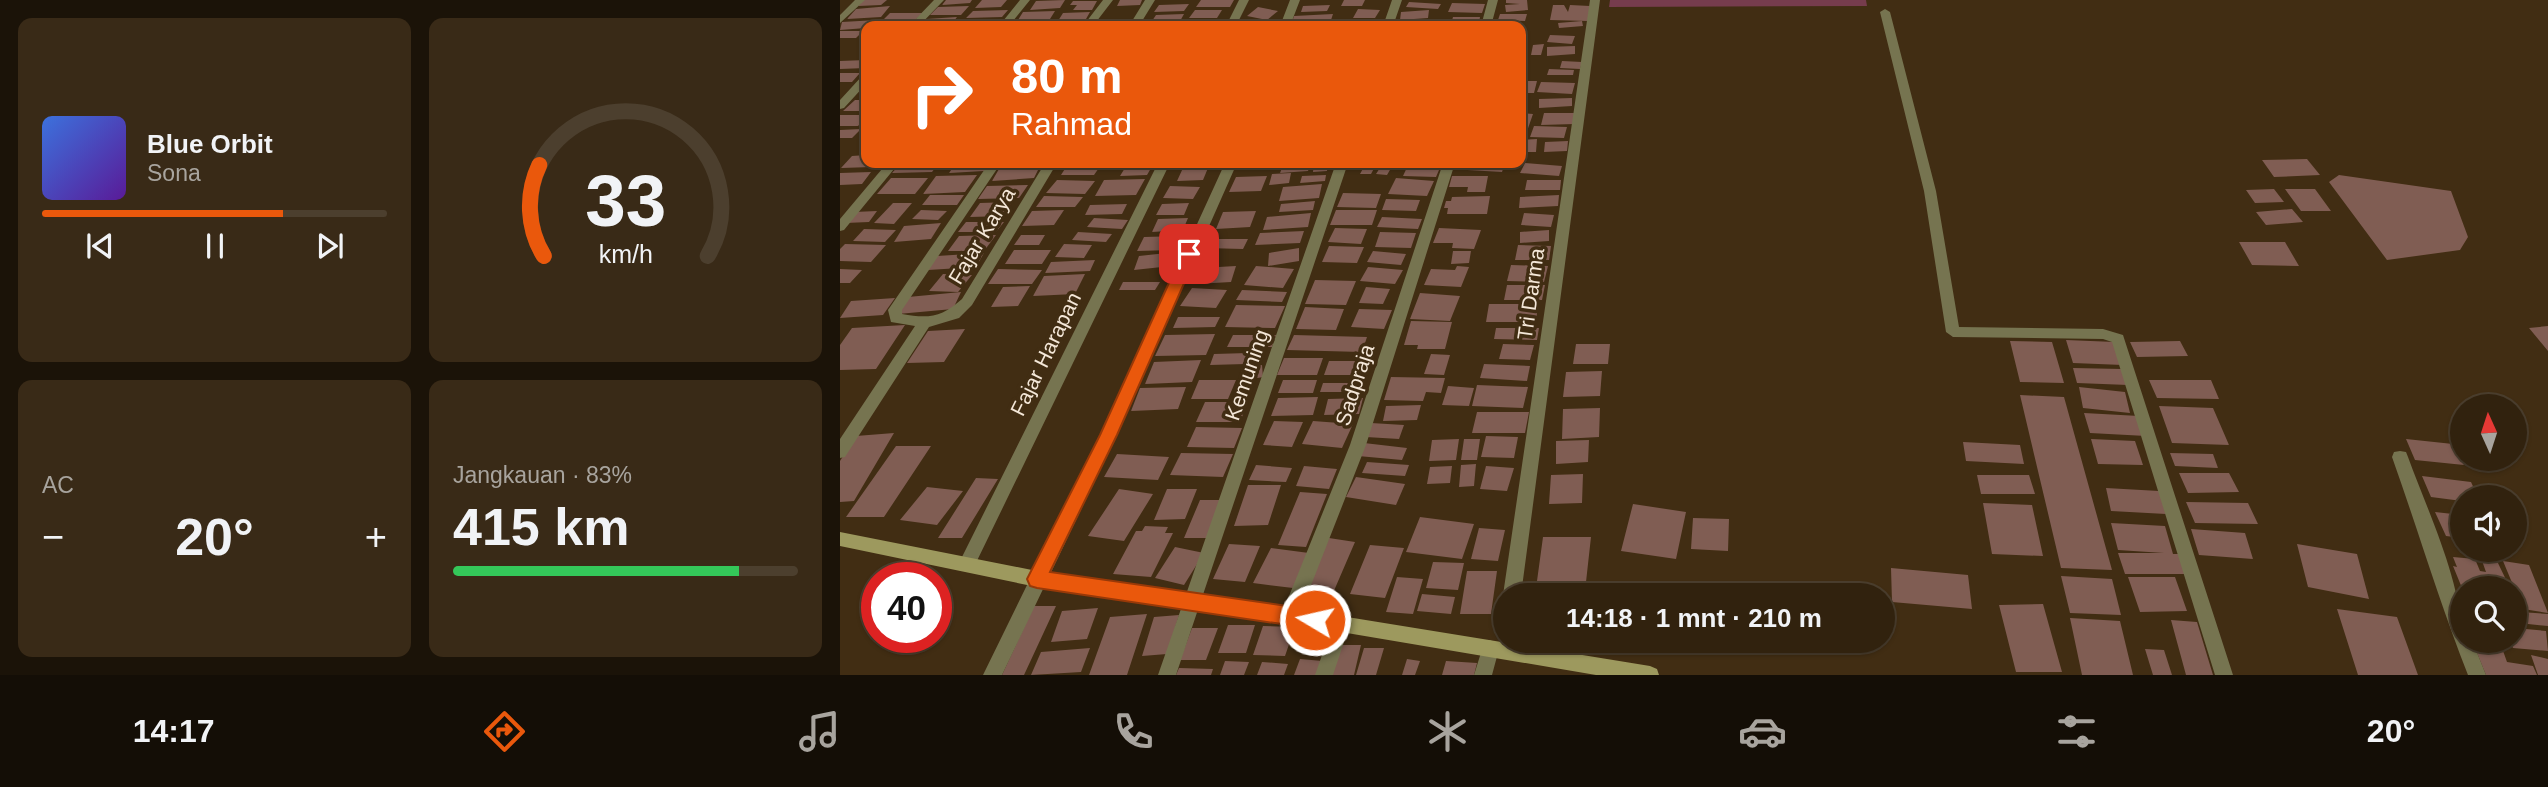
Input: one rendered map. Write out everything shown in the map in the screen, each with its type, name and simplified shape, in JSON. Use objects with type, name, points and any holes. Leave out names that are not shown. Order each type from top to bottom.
[{"type":"street","points":[[840,20],[860,0]]},
{"type":"street","points":[[919,21],[939,0]]},
{"type":"street","points":[[1008,21],[1025,0]]},
{"type":"street","points":[[1092,21],[1108,0]]},
{"type":"street","points":[[1137,21],[1150,0]]},
{"type":"street","points":[[1234,21],[1244,0]]},
{"type":"street","points":[[1286,21],[1295,0]]},
{"type":"street","points":[[1390,21],[1397,0]]},
{"type":"street","points":[[1487,21],[1493,0]]},
{"type":"street","name":"Tri Darma","points":[[1514,583],[1595,0]]},
{"type":"street","points":[[1885,12],[1930,191],[1953,332],[2103,334],[2118,339],[2224,675]]},
{"type":"street","points":[[840,106],[861,83]]},
{"type":"street","points":[[840,227],[889,168]]},
{"type":"street","points":[[840,452],[925,323],[897,318],[895,310],[992,168]]},
{"type":"street","name":"Fajar Karya","points":[[925,323],[962,309],[1048,168]]},
{"type":"street","name":"Fajar Harapan","points":[[967,564],[1162,168]]},
{"type":"street","points":[[992,675],[1109,435],[1229,168]]},
{"type":"street","name":"Kemuning","points":[[1167,675],[1340,168]]},
{"type":"street","name":"Sadpraja","points":[[1290,616],[1358,445],[1447,168]]},
{"type":"street","points":[[2400,457],[2445,583],[2450,606]]},
{"type":"street","points":[[840,539],[1037,579],[1493,646]]},
{"type":"street","points":[[1324,675],[1341,624]]},
{"type":"street","points":[[1483,675],[1496,653]]},
{"type":"street","points":[[1528,653],[1617,672],[1650,675]]},
{"type":"street","points":[[2468,653],[2477,675]]},
{"type":"shaded area","points":[[1610,0],[1866,0],[1867,6],[1609,7]]},
{"type":"building","points":[[864,0],[887,0],[881,5],[858,6]]},
{"type":"building","points":[[946,0],[972,0],[970,3],[942,5]]},
{"type":"building","points":[[982,0],[1007,0],[1001,7],[975,8]]},
{"type":"building","points":[[1065,0],[1060,8],[1030,10],[1036,1]]},
{"type":"building","points":[[1120,0],[1142,0],[1140,5],[1117,6]]},
{"type":"building","points":[[1201,0],[1234,0],[1230,7],[1196,7]]},
{"type":"building","points":[[1344,0],[1365,0],[1362,6],[1341,6]]},
{"type":"building","points":[[1506,0],[1527,0],[1528,10],[1506,12],[1505,5],[1520,4],[1506,3]]},
{"type":"building","points":[[1073,1],[1097,1],[1092,10],[1073,10],[1077,5],[1070,5]]},
{"type":"building","points":[[1409,2],[1441,4],[1438,9],[1406,7]]},
{"type":"building","points":[[1452,3],[1485,4],[1482,13],[1448,12]]},
{"type":"building","points":[[1189,4],[1184,11],[1154,12],[1159,5]]},
{"type":"building","points":[[1330,5],[1327,11],[1301,12],[1303,6]]},
{"type":"building","points":[[1553,5],[1564,5],[1568,12],[1570,5],[1590,6],[1588,21],[1550,20]]},
{"type":"building","points":[[890,6],[881,17],[847,19],[856,9]]},
{"type":"building","points":[[969,6],[961,15],[930,15],[938,7]]},
{"type":"building","points":[[1258,7],[1278,11],[1267,20],[1247,16]]},
{"type":"building","points":[[1358,9],[1380,10],[1375,18],[1353,18]]},
{"type":"building","points":[[1008,10],[1002,17],[966,18],[973,11]]},
{"type":"building","points":[[1195,10],[1222,10],[1217,18],[1189,18]]},
{"type":"building","points":[[1429,10],[1428,18],[1400,20],[1401,12]]},
{"type":"building","points":[[1055,11],[1050,19],[1018,20],[1023,12]]},
{"type":"building","points":[[1090,12],[1086,19],[1058,21],[1063,13]]},
{"type":"building","points":[[890,13],[923,13],[916,19],[883,20]]},
{"type":"building","points":[[1184,14],[1180,21],[1152,21],[1156,15]]},
{"type":"building","points":[[1333,14],[1331,21],[1292,21],[1294,16]]},
{"type":"building","points":[[1500,14],[1527,14],[1525,21],[1498,20]]},
{"type":"building","points":[[957,17],[954,21],[924,21]]},
{"type":"building","points":[[1453,17],[1480,17],[1479,21],[1452,21]]},
{"type":"building","points":[[877,20],[861,21],[861,28],[840,30],[842,22]]},
{"type":"building","points":[[1582,21],[1583,26],[1559,28],[1558,23]]},
{"type":"building","points":[[840,31],[861,31],[856,38],[840,38]]},
{"type":"building","points":[[1550,35],[1575,36],[1572,44],[1547,42]]},
{"type":"building","points":[[1544,44],[1541,55],[1531,55],[1533,45]]},
{"type":"building","points":[[1575,46],[1575,54],[1547,56],[1547,47]]},
{"type":"building","points":[[861,60],[861,68],[840,69],[840,61]]},
{"type":"building","points":[[1562,61],[1582,62],[1580,69],[1560,68]]},
{"type":"building","points":[[1549,69],[1574,70],[1573,75],[1547,75]]},
{"type":"building","points":[[840,73],[860,73],[852,82],[840,82]]},
{"type":"building","points":[[1526,81],[1537,81],[1534,93],[1526,93]]},
{"type":"building","points":[[1541,82],[1575,83],[1572,94],[1537,92]]},
{"type":"building","points":[[1572,98],[1572,106],[1539,108],[1539,99]]},
{"type":"building","points":[[855,100],[861,100],[861,111],[843,111]]},
{"type":"building","points":[[1526,113],[1533,114],[1526,134]]},
{"type":"building","points":[[1544,113],[1575,113],[1574,124],[1541,125]]},
{"type":"building","points":[[840,115],[861,115],[858,126],[840,126]]},
{"type":"building","points":[[1534,126],[1567,127],[1564,138],[1530,137]]},
{"type":"building","points":[[861,129],[852,138],[840,138],[840,130]]},
{"type":"building","points":[[1537,139],[1536,152],[1526,152],[1526,140]]},
{"type":"building","points":[[1568,141],[1567,151],[1544,152],[1545,142]]},
{"type":"building","points":[[861,155],[861,167],[841,168],[852,156]]},
{"type":"building","points":[[2307,159],[2320,175],[2274,177],[2262,160]]},
{"type":"building","points":[[1526,163],[1562,166],[1559,176],[1520,173],[1522,168],[1526,168]]},
{"type":"building","points":[[896,168],[935,168],[932,172],[892,173]]},
{"type":"building","points":[[952,168],[986,168],[984,171],[949,173]]},
{"type":"building","points":[[1039,168],[1034,178],[992,181],[999,169]]},
{"type":"building","points":[[1065,168],[1099,168],[1094,175],[1061,175]]},
{"type":"building","points":[[1125,168],[1151,168],[1147,175],[1120,176]]},
{"type":"building","points":[[1183,168],[1208,168],[1203,180],[1177,181]]},
{"type":"building","points":[[1282,168],[1309,168],[1308,171],[1280,173]]},
{"type":"building","points":[[1313,168],[1327,168],[1327,171],[1313,172]]},
{"type":"building","points":[[1363,168],[1374,168],[1371,174],[1360,174]]},
{"type":"building","points":[[1380,168],[1391,168],[1387,175],[1376,174]]},
{"type":"building","points":[[1407,168],[1440,168],[1436,177],[1403,176]]},
{"type":"building","points":[[1450,168],[1503,168],[1502,172]]},
{"type":"building","points":[[871,172],[862,184],[840,185],[840,173]]},
{"type":"building","points":[[1291,173],[1289,183],[1269,185],[1272,174]]},
{"type":"building","points":[[977,175],[965,192],[923,194],[936,176]]},
{"type":"building","points":[[1326,175],[1325,181],[1300,183],[1302,176]]},
{"type":"building","points":[[2339,175],[2451,191],[2468,237],[2460,250],[2387,260],[2329,182]]},
{"type":"building","points":[[1267,176],[1261,191],[1229,192],[1236,177]]},
{"type":"building","points":[[1452,176],[1488,176],[1485,192],[1467,192],[1468,187],[1449,187]]},
{"type":"building","points":[[891,178],[928,178],[915,194],[877,194]]},
{"type":"building","points":[[1396,178],[1434,181],[1427,196],[1388,194]]},
{"type":"building","points":[[1145,179],[1136,195],[1095,196],[1104,180]]},
{"type":"building","points":[[1057,180],[1095,181],[1085,194],[1046,193]]},
{"type":"building","points":[[1527,180],[1561,180],[1560,190],[1525,190]]},
{"type":"building","points":[[1322,184],[1319,198],[1279,201],[1283,187]]},
{"type":"building","points":[[1028,185],[1019,198],[978,199],[987,186]]},
{"type":"building","points":[[1170,186],[1200,187],[1193,199],[1163,198]]},
{"type":"building","points":[[2274,189],[2284,202],[2255,203],[2246,190]]},
{"type":"building","points":[[2285,189],[2315,189],[2331,211],[2301,211]]},
{"type":"building","points":[[1343,193],[1381,194],[1376,208],[1337,207]]},
{"type":"building","points":[[930,195],[964,195],[957,205],[922,205]]},
{"type":"building","points":[[1559,195],[1558,206],[1519,208],[1520,197]]},
{"type":"building","points":[[1044,196],[1083,197],[1075,207],[1036,207]]},
{"type":"building","points":[[1490,196],[1487,214],[1447,214],[1448,208],[1444,208],[1446,201],[1451,201],[1452,197]]},
{"type":"building","points":[[1386,199],[1420,200],[1416,211],[1382,210]]},
{"type":"building","points":[[1315,201],[1313,210],[1279,212],[1281,204]]},
{"type":"building","points":[[1012,202],[1003,216],[970,217],[980,203]]},
{"type":"building","points":[[893,203],[912,203],[894,224],[874,223]]},
{"type":"building","points":[[1189,203],[1184,215],[1156,215],[1162,204]]},
{"type":"building","points":[[1127,204],[1122,214],[1085,215],[1090,205]]},
{"type":"building","points":[[2292,209],[2303,222],[2266,225],[2256,212]]},
{"type":"building","points":[[921,210],[947,211],[938,220],[912,219]]},
{"type":"building","points":[[1064,210],[1054,225],[1022,226],[1032,211]]},
{"type":"building","points":[[1336,210],[1377,210],[1372,225],[1330,225]]},
{"type":"building","points":[[877,211],[869,222],[845,223],[854,212]]},
{"type":"building","points":[[1256,211],[1250,227],[1216,229],[1223,212]]},
{"type":"building","points":[[1311,213],[1308,227],[1263,230],[1267,217]]},
{"type":"building","points":[[1524,213],[1554,215],[1551,227],[1521,225]]},
{"type":"building","points":[[1382,217],[1422,219],[1418,229],[1377,227]]},
{"type":"building","points":[[1094,218],[1128,220],[1122,229],[1087,227]]},
{"type":"building","points":[[1188,218],[1183,230],[1152,232],[1158,219]]},
{"type":"building","points":[[966,222],[1004,222],[996,232],[958,232]]},
{"type":"building","points":[[941,223],[931,239],[894,242],[904,226]]},
{"type":"building","points":[[1335,228],[1367,229],[1361,244],[1328,242]]},
{"type":"building","points":[[1439,228],[1481,230],[1474,249],[1452,248],[1453,243],[1433,243]]},
{"type":"building","points":[[864,229],[896,230],[885,242],[853,241]]},
{"type":"building","points":[[1549,230],[1549,241],[1520,243],[1520,232]]},
{"type":"building","points":[[1304,231],[1300,243],[1255,245],[1260,233]]},
{"type":"building","points":[[1078,232],[1112,234],[1106,242],[1072,240]]},
{"type":"building","points":[[1380,232],[1416,233],[1411,248],[1375,247]]},
{"type":"building","points":[[996,235],[984,251],[948,251],[959,236]]},
{"type":"building","points":[[1021,235],[1045,235],[1039,245],[1014,245]]},
{"type":"building","points":[[1180,236],[1173,250],[1137,251],[1144,237]]},
{"type":"building","points":[[1210,239],[1248,239],[1243,249],[1205,248]]},
{"type":"building","points":[[2239,242],[2285,242],[2299,266],[2252,265]]},
{"type":"building","points":[[845,244],[886,245],[871,262],[840,261],[840,249]]},
{"type":"building","points":[[1064,244],[1092,245],[1084,258],[1055,257]]},
{"type":"building","points":[[1518,245],[1551,246],[1549,260],[1515,260]]},
{"type":"building","points":[[1329,246],[1364,247],[1357,263],[1322,262]]},
{"type":"building","points":[[1299,248],[1299,261],[1268,266],[1269,253]]},
{"type":"building","points":[[1014,250],[1051,250],[1042,264],[1005,264]]},
{"type":"building","points":[[1373,251],[1406,254],[1401,265],[1367,262]]},
{"type":"building","points":[[1453,251],[1471,251],[1469,263],[1451,264]]},
{"type":"building","points":[[1176,252],[1171,266],[1134,270],[1139,256]]},
{"type":"building","points":[[984,253],[976,267],[928,270],[937,256]]},
{"type":"building","points":[[1095,260],[1090,271],[1045,273],[1051,262]]},
{"type":"building","points":[[1511,265],[1548,266],[1544,282],[1507,281]]},
{"type":"building","points":[[1236,266],[1231,282],[1196,284],[1201,268]]},
{"type":"building","points":[[1256,266],[1294,269],[1283,288],[1244,285]]},
{"type":"building","points":[[1457,266],[1469,267],[1461,287],[1424,285],[1431,269],[1455,270]]},
{"type":"building","points":[[1368,267],[1403,270],[1395,284],[1360,281]]},
{"type":"building","points":[[840,269],[862,270],[850,283],[840,283]]},
{"type":"building","points":[[998,269],[1042,270],[1032,284],[988,284]]},
{"type":"building","points":[[943,274],[972,275],[958,292],[929,291]]},
{"type":"building","points":[[1085,274],[1075,294],[1033,296],[1044,276]]},
{"type":"building","points":[[1315,280],[1356,281],[1346,305],[1305,304]]},
{"type":"building","points":[[1123,282],[1160,282],[1155,290],[1119,290]]},
{"type":"building","points":[[1507,285],[1545,285],[1542,300],[1504,300]]},
{"type":"building","points":[[1030,286],[1018,306],[991,307],[1003,287]]},
{"type":"building","points":[[1366,287],[1390,289],[1383,304],[1359,303]]},
{"type":"building","points":[[1192,288],[1227,290],[1216,308],[1180,306]]},
{"type":"building","points":[[1242,290],[1287,292],[1282,302],[1236,300]]},
{"type":"building","points":[[961,292],[953,309],[898,314],[908,297]]},
{"type":"building","points":[[1420,293],[1460,296],[1450,321],[1410,319]]},
{"type":"building","points":[[895,298],[883,315],[840,318],[851,301]]},
{"type":"building","points":[[1489,304],[1538,304],[1536,322],[1486,322]]},
{"type":"building","points":[[1236,305],[1285,306],[1275,328],[1225,327]]},
{"type":"building","points":[[1305,307],[1344,309],[1336,330],[1296,329]]},
{"type":"building","points":[[1359,309],[1392,310],[1384,329],[1351,327]]},
{"type":"building","points":[[1178,317],[1220,317],[1215,327],[1173,328]]},
{"type":"building","points":[[1411,321],[1452,322],[1445,349],[1417,349],[1418,345],[1404,345]]},
{"type":"building","points":[[905,325],[876,369],[840,370],[840,345],[852,328]]},
{"type":"building","points":[[2548,326],[2548,351],[2529,328]]},
{"type":"building","points":[[1496,328],[1539,328],[1537,340],[1494,339]]},
{"type":"building","points":[[965,329],[944,362],[907,363],[928,331]]},
{"type":"building","points":[[1215,334],[1206,355],[1155,356],[1165,335]]},
{"type":"building","points":[[1233,335],[1276,335],[1272,347],[1227,347]]},
{"type":"building","points":[[1294,335],[1367,337],[1362,352],[1287,350]]},
{"type":"building","points":[[2066,340],[2115,342],[2123,365],[2073,363]]},
{"type":"building","points":[[2010,341],[2052,342],[2064,383],[2020,382]]},
{"type":"building","points":[[2180,341],[2188,356],[2137,357],[2130,342]]},
{"type":"building","points":[[1503,344],[1534,345],[1530,360],[1499,359]]},
{"type":"building","points":[[1576,344],[1610,344],[1608,364],[1573,364]]},
{"type":"building","points":[[1248,353],[1245,364],[1210,365],[1214,354]]},
{"type":"building","points":[[1431,354],[1450,355],[1444,375],[1424,374]]},
{"type":"building","points":[[1284,358],[1323,358],[1317,375],[1277,375]]},
{"type":"building","points":[[1201,360],[1192,382],[1145,384],[1154,362]]},
{"type":"building","points":[[1329,361],[1368,361],[1364,375],[1324,375]]},
{"type":"building","points":[[1484,364],[1530,366],[1527,381],[1480,378]]},
{"type":"building","points":[[1262,365],[1263,377],[1241,381],[1241,369]]},
{"type":"building","points":[[2073,368],[2122,369],[2128,385],[2077,383]]},
{"type":"building","points":[[1602,371],[1600,396],[1563,397],[1566,372]]},
{"type":"building","points":[[1391,377],[1445,378],[1441,393],[1426,392],[1423,401],[1384,400]]},
{"type":"building","points":[[1199,380],[1236,380],[1228,399],[1191,399]]},
{"type":"building","points":[[1283,380],[1317,380],[1313,393],[1278,393]]},
{"type":"building","points":[[2149,380],[2211,380],[2219,399],[2157,398]]},
{"type":"building","points":[[1323,383],[1359,383],[1356,392],[1320,392]]},
{"type":"building","points":[[1477,385],[1528,387],[1523,408],[1472,406]]},
{"type":"building","points":[[1448,386],[1474,388],[1469,406],[1442,405]]},
{"type":"building","points":[[1186,387],[1178,409],[1131,411],[1140,388]]},
{"type":"building","points":[[2079,387],[2125,392],[2130,413],[2083,408]]},
{"type":"building","points":[[2020,395],[2064,397],[2112,570],[2061,568]]},
{"type":"building","points":[[1318,397],[1313,415],[1271,416],[1278,398]]},
{"type":"building","points":[[1363,398],[1359,414],[1324,415],[1328,399]]},
{"type":"building","points":[[1205,402],[1248,402],[1240,422],[1196,422]]},
{"type":"building","points":[[1421,405],[1417,420],[1383,421],[1386,406]]},
{"type":"building","points":[[2159,406],[2213,408],[2229,445],[2172,443]]},
{"type":"building","points":[[1600,408],[1599,437],[1562,439],[1563,409]]},
{"type":"building","points":[[1477,412],[1529,412],[1525,433],[1472,433]]},
{"type":"building","points":[[2084,413],[2139,416],[2146,436],[2090,433]]},
{"type":"building","points":[[1274,421],[1303,422],[1292,447],[1263,445]]},
{"type":"building","points":[[1313,421],[1353,424],[1342,448],[1302,444]]},
{"type":"building","points":[[1371,423],[1404,425],[1399,439],[1366,437]]},
{"type":"building","points":[[1196,427],[1242,428],[1234,448],[1187,447]]},
{"type":"building","points":[[894,433],[854,501],[840,502],[840,461],[856,436]]},
{"type":"building","points":[[1486,436],[1518,437],[1514,458],[1481,457]]},
{"type":"building","points":[[1459,439],[1456,460],[1429,461],[1432,440]]},
{"type":"building","points":[[1464,439],[1480,439],[1477,460],[1461,460]]},
{"type":"building","points":[[2091,439],[2135,441],[2143,465],[2098,464]]},
{"type":"building","points":[[2406,439],[2450,444],[2450,464],[2415,460]]},
{"type":"building","points":[[1589,440],[1588,462],[1556,464],[1556,441]]},
{"type":"building","points":[[1963,442],[2020,445],[2024,464],[1966,461]]},
{"type":"building","points":[[1364,443],[1407,448],[1402,460],[1358,456]]},
{"type":"building","points":[[896,446],[931,446],[884,517],[846,517]]},
{"type":"building","points":[[1181,453],[1233,454],[1223,477],[1170,475]]},
{"type":"building","points":[[2170,453],[2213,454],[2218,468],[2175,466]]},
{"type":"building","points":[[1117,454],[1169,457],[1158,480],[1104,477]]},
{"type":"building","points":[[1367,462],[1409,465],[1405,476],[1362,473]]},
{"type":"building","points":[[1476,464],[1474,486],[1459,487],[1461,465]]},
{"type":"building","points":[[1256,465],[1292,468],[1286,482],[1249,480]]},
{"type":"building","points":[[1304,466],[1337,469],[1329,489],[1296,486]]},
{"type":"building","points":[[1452,466],[1450,483],[1427,484],[1430,467]]},
{"type":"building","points":[[1486,466],[1514,468],[1507,491],[1480,489]]},
{"type":"building","points":[[2179,473],[2229,473],[2239,492],[2188,493]]},
{"type":"building","points":[[1583,474],[1582,503],[1549,504],[1551,475]]},
{"type":"building","points":[[1977,475],[2029,475],[2035,494],[1981,494]]},
{"type":"building","points":[[2422,476],[2471,482],[2472,485],[2450,485],[2450,499],[2431,497]]},
{"type":"building","points":[[1356,477],[1405,484],[1396,505],[1346,497]]},
{"type":"building","points":[[976,478],[998,479],[962,538],[938,538]]},
{"type":"building","points":[[1248,485],[1281,485],[1268,525],[1234,526]]},
{"type":"building","points":[[927,487],[963,491],[937,525],[900,520]]},
{"type":"building","points":[[2106,488],[2159,491],[2166,514],[2111,511]]},
{"type":"building","points":[[1119,489],[1153,494],[1124,541],[1088,536]]},
{"type":"building","points":[[1167,489],[1197,489],[1185,519],[1154,520]]},
{"type":"building","points":[[1300,492],[1327,494],[1306,547],[1278,545]]},
{"type":"building","points":[[1200,500],[1224,500],[1208,538],[1184,538]]},
{"type":"building","points":[[2186,502],[2248,503],[2258,524],[2195,523]]},
{"type":"building","points":[[1983,503],[2032,505],[2043,556],[1992,554]]},
{"type":"building","points":[[1633,504],[1686,512],[1676,559],[1621,551]]},
{"type":"building","points":[[2435,512],[2450,514],[2450,536],[2446,536]]},
{"type":"building","points":[[1420,517],[1474,524],[1462,559],[1406,552]]},
{"type":"building","points":[[1693,518],[1729,519],[1728,551],[1691,549]]},
{"type":"building","points":[[2111,523],[2165,526],[2173,554],[2182,554],[2190,574],[2125,574],[2118,553],[2164,553],[2118,550]]},
{"type":"building","points":[[1145,526],[1168,527],[1165,533],[1173,533],[1151,577],[1113,574],[1136,531],[1142,531]]},
{"type":"building","points":[[1479,528],[1505,530],[1498,561],[1471,559]]},
{"type":"building","points":[[2191,529],[2245,533],[2253,559],[2199,555]]},
{"type":"building","points":[[1543,537],[1591,537],[1586,582],[1537,581]]},
{"type":"building","points":[[1329,538],[1355,542],[1333,593],[1306,589]]},
{"type":"building","points":[[1229,544],[1260,546],[1245,582],[1213,579]]},
{"type":"building","points":[[2297,544],[2357,554],[2369,599],[2308,587]]},
{"type":"building","points":[[1370,545],[1404,548],[1385,598],[1350,594]]},
{"type":"building","points":[[1175,547],[1204,553],[1184,585],[1155,578]]},
{"type":"building","points":[[1271,548],[1309,553],[1293,588],[1253,583]]},
{"type":"building","points":[[1433,562],[1464,563],[1458,590],[1426,588]]},
{"type":"building","points":[[2455,562],[2476,562],[2480,571],[2486,572],[2482,562],[2497,562],[2504,576],[2457,576],[2453,566],[2457,567]]},
{"type":"building","points":[[2503,562],[2529,565],[2548,613],[2527,610],[2527,576],[2509,576]]},
{"type":"building","points":[[1891,568],[1968,575],[1972,609],[1895,602],[1895,583],[1891,583]]},
{"type":"building","points":[[1467,571],[1497,571],[1495,583],[1493,583],[1491,614],[1460,614]]},
{"type":"building","points":[[2061,576],[2112,579],[2121,615],[2070,613]]},
{"type":"building","points":[[1397,577],[1423,579],[1413,614],[1386,612]]},
{"type":"building","points":[[2128,577],[2175,577],[2187,611],[2140,612]]},
{"type":"building","points":[[1422,594],[1455,597],[1451,614],[1417,611]]},
{"type":"building","points":[[2043,604],[2062,672],[2016,672],[1999,605]]},
{"type":"building","points":[[1034,606],[1056,606],[1024,675],[1002,675]]},
{"type":"building","points":[[1098,608],[1087,639],[1051,642],[1062,611]]},
{"type":"building","points":[[2337,609],[2397,617],[2418,675],[2358,675]]},
{"type":"building","points":[[2527,612],[2548,614],[2548,626],[2528,624]]},
{"type":"building","points":[[1147,614],[1127,675],[1089,675],[1110,617]]},
{"type":"building","points":[[1179,615],[1167,654],[1142,656],[1154,617]]},
{"type":"building","points":[[2070,618],[2120,621],[2133,675],[2082,675]]},
{"type":"building","points":[[2171,620],[2197,622],[2213,675],[2186,675]]},
{"type":"building","points":[[1228,625],[1255,625],[1246,653],[1218,653]]},
{"type":"building","points":[[1263,626],[1295,627],[1285,656],[1253,655]]},
{"type":"building","points":[[1192,628],[1218,628],[1206,660],[1180,660]]},
{"type":"building","points":[[2527,629],[2546,631],[2548,651],[2527,649]]},
{"type":"building","points":[[1340,645],[1361,645],[1354,675],[1332,675]]},
{"type":"building","points":[[1090,648],[1081,672],[1031,675],[1041,652]]},
{"type":"building","points":[[1364,648],[1384,648],[1376,675],[1356,675]]},
{"type":"building","points":[[2145,649],[2164,650],[2172,675],[2153,675]]},
{"type":"building","points":[[2477,653],[2504,653],[2507,662],[2533,666],[2537,675],[2486,675]]},
{"type":"building","points":[[2531,655],[2548,659],[2548,675],[2538,675]]},
{"type":"building","points":[[1300,659],[1323,661],[1318,675],[1294,675]]},
{"type":"building","points":[[1407,659],[1420,661],[1415,675],[1402,675]]},
{"type":"building","points":[[1225,661],[1249,662],[1244,675],[1220,675]]},
{"type":"building","points":[[1446,661],[1477,663],[1474,675],[1442,675]]},
{"type":"building","points":[[1262,662],[1288,664],[1284,675],[1257,675]]},
{"type":"building","points":[[1179,668],[1213,669],[1211,675],[1176,675]]},
{"type":"route","points":[[1189,254],[1109,435],[1037,579],[1315,620]]}]
